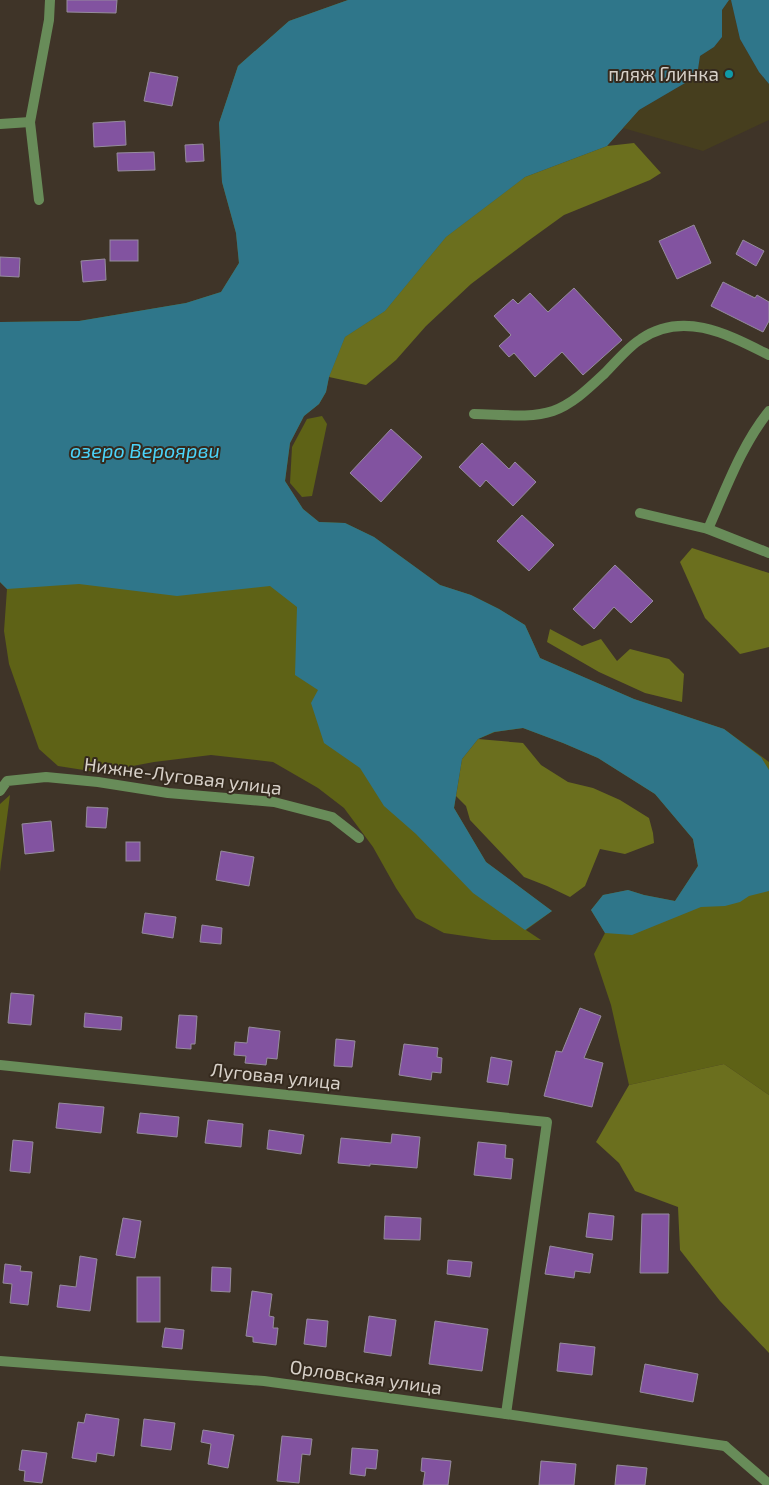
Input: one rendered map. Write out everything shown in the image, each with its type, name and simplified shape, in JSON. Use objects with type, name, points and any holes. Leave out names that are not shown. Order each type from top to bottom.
[{"type":"street","points":[[39,200],[30,122],[49,20],[50,0]]},
{"type":"street","points":[[0,124],[30,122]]},
{"type":"street","points":[[474,414],[531,415],[553,411],[572,401],[592,386],[640,339],[662,328],[684,325],[710,329],[735,338],[769,355]]},
{"type":"street","points":[[708,529],[744,448],[759,423],[769,411]]},
{"type":"street","points":[[640,513],[708,529],[769,553]]},
{"type":"street","name":"Нижне-Луговая улица","points":[[0,791],[7,781],[46,777],[98,782],[168,793],[274,802],[332,817],[359,838]]},
{"type":"street","name":"Луговая улица","points":[[0,1065],[548,1122],[506,1414]]},
{"type":"street","name":"Орловская улица","points":[[0,1361],[264,1381],[725,1446],[769,1484]]},
{"type":"shaded area","name":"озеро Вероярви","points":[[348,0],[729,0],[607,146],[525,177],[329,377],[326,392],[319,404],[304,416],[290,443],[285,481],[303,509],[319,522],[345,523],[374,537],[440,585],[471,595],[525,625],[540,658],[634,699],[724,729],[769,762],[769,1095],[724,1064],[629,1085],[611,1005],[594,954],[605,933],[591,910],[603,895],[628,890],[675,901],[698,866],[693,839],[655,794],[598,758],[523,728],[495,732],[478,739],[462,759],[454,808],[486,862],[552,911],[526,930],[541,940],[492,940],[444,933],[416,918],[396,888],[373,847],[344,808],[318,788],[273,762],[211,755],[90,771],[58,766],[39,749],[9,664],[4,631],[7,589],[0,582],[0,322],[79,321],[186,303],[221,292],[239,263],[236,233],[222,182],[219,123],[238,66],[289,21]]},
{"type":"shaded area","points":[[634,143],[661,173],[650,180],[564,215],[471,284],[426,326],[396,360],[366,385],[329,377],[345,337],[385,311],[446,237],[525,177],[607,146]]},
{"type":"shaded area","points":[[322,416],[327,424],[312,496],[302,497],[290,483],[292,447],[307,419]]},
{"type":"shaded area","points":[[692,548],[769,573],[769,647],[740,654],[705,618],[680,562]]},
{"type":"shaded area","points":[[550,629],[582,646],[601,639],[617,661],[630,649],[669,659],[684,674],[682,702],[645,693],[599,672],[547,642]]},
{"type":"shaded area","points":[[478,739],[523,743],[541,765],[568,782],[593,788],[620,800],[649,818],[654,843],[625,854],[600,849],[585,886],[570,897],[524,877],[470,820],[466,806],[456,796],[462,759]]},
{"type":"shaded area","points":[[10,795],[1,863],[0,872],[0,804]]},
{"type":"shaded area","points":[[724,1064],[769,1095],[769,1353],[720,1301],[680,1250],[678,1207],[635,1191],[619,1163],[596,1142],[629,1085]]},
{"type":"sand","name":"пляж Глинка","points":[[731,0],[740,39],[759,72],[769,84],[769,120],[703,151],[623,128],[639,110],[697,76],[700,56],[714,47],[722,37],[722,10]]},
{"type":"water","name":"озеро Вероярви","points":[[348,0],[729,0],[722,10],[722,37],[714,47],[700,56],[697,76],[639,110],[607,146],[525,177],[446,237],[385,311],[345,337],[329,377],[326,392],[319,404],[304,416],[290,443],[285,481],[303,509],[319,522],[345,523],[374,537],[440,585],[471,595],[525,625],[540,658],[634,699],[724,729],[761,757],[769,770],[769,891],[749,896],[740,902],[725,906],[701,907],[632,935],[605,933],[591,910],[603,895],[628,890],[675,901],[698,866],[693,839],[655,794],[598,758],[523,728],[494,732],[478,739],[462,759],[454,808],[486,862],[552,911],[525,930],[473,893],[416,834],[384,806],[360,768],[324,743],[311,703],[318,690],[295,675],[297,607],[270,586],[177,596],[79,584],[7,589],[0,582],[0,322],[79,321],[186,303],[221,292],[239,263],[236,233],[222,182],[219,123],[238,66],[289,21]]},
{"type":"water","points":[[731,0],[769,0],[769,84],[759,72],[740,39]]},
{"type":"building","points":[[67,0],[117,0],[116,13],[67,12]]},
{"type":"building","points":[[150,72],[178,77],[172,106],[144,101]]},
{"type":"building","points":[[125,121],[126,145],[94,147],[93,123]]},
{"type":"building","points":[[203,144],[204,161],[186,162],[185,145]]},
{"type":"building","points":[[154,152],[155,170],[118,171],[117,153]]},
{"type":"building","points":[[694,225],[711,263],[677,279],[659,241]]},
{"type":"building","points":[[110,240],[138,240],[138,261],[110,261]]},
{"type":"building","points":[[743,240],[764,251],[756,266],[736,254]]},
{"type":"building","points":[[0,257],[20,258],[19,277],[0,276]]},
{"type":"building","points":[[105,259],[106,280],[83,282],[81,261]]},
{"type":"building","points":[[723,282],[755,298],[757,295],[769,302],[769,321],[763,332],[711,306]]},
{"type":"building","points":[[574,288],[622,340],[583,375],[562,352],[535,377],[514,353],[509,357],[499,346],[511,335],[494,316],[513,299],[518,304],[530,293],[548,312]]},
{"type":"building","points":[[391,429],[422,457],[381,502],[350,473]]},
{"type":"building","points":[[482,443],[509,469],[515,462],[536,482],[513,506],[486,480],[480,487],[459,467]]},
{"type":"building","points":[[522,515],[554,545],[529,571],[497,541]]},
{"type":"building","points":[[615,565],[653,601],[631,623],[614,607],[594,629],[573,609]]},
{"type":"building","points":[[87,807],[108,808],[106,828],[86,827]]},
{"type":"building","points":[[51,821],[54,851],[25,854],[22,824]]},
{"type":"building","points":[[126,842],[140,842],[140,861],[126,861]]},
{"type":"building","points":[[221,851],[254,857],[249,886],[216,880]]},
{"type":"building","points":[[145,913],[176,917],[173,938],[142,933]]},
{"type":"building","points":[[202,925],[222,928],[221,944],[200,942]]},
{"type":"building","points":[[11,993],[34,995],[31,1025],[8,1023]]},
{"type":"building","points":[[580,1008],[601,1016],[584,1058],[603,1063],[592,1107],[544,1096],[556,1051],[562,1052]]},
{"type":"building","points":[[85,1013],[122,1017],[121,1030],[84,1027]]},
{"type":"building","points":[[179,1015],[197,1016],[195,1044],[191,1044],[191,1049],[176,1048]]},
{"type":"building","points":[[249,1027],[280,1031],[277,1059],[267,1058],[266,1065],[245,1063],[246,1056],[234,1055],[235,1042],[247,1043]]},
{"type":"building","points":[[336,1039],[355,1041],[352,1067],[334,1066]]},
{"type":"building","points":[[404,1044],[438,1048],[437,1057],[442,1058],[441,1073],[432,1072],[431,1080],[399,1075]]},
{"type":"building","points":[[491,1057],[512,1061],[508,1085],[487,1082]]},
{"type":"building","points":[[59,1103],[104,1107],[101,1133],[56,1128]]},
{"type":"building","points":[[140,1113],[179,1117],[177,1137],[137,1133]]},
{"type":"building","points":[[208,1120],[243,1124],[241,1147],[205,1143]]},
{"type":"building","points":[[269,1130],[304,1135],[301,1154],[267,1149]]},
{"type":"building","points":[[392,1134],[420,1137],[417,1168],[338,1163],[341,1138],[391,1143]]},
{"type":"building","points":[[13,1140],[33,1142],[30,1173],[10,1171]]},
{"type":"building","points":[[478,1142],[506,1145],[505,1158],[513,1159],[511,1179],[474,1175]]},
{"type":"building","points":[[589,1213],[614,1216],[612,1240],[586,1237]]},
{"type":"building","points":[[642,1214],[669,1214],[668,1273],[640,1273]]},
{"type":"building","points":[[385,1216],[421,1218],[420,1240],[384,1239]]},
{"type":"building","points":[[123,1218],[141,1221],[135,1258],[116,1255]]},
{"type":"building","points":[[550,1246],[593,1254],[590,1273],[575,1271],[574,1278],[545,1274]]},
{"type":"building","points":[[80,1256],[97,1259],[90,1311],[57,1307],[60,1285],[76,1287]]},
{"type":"building","points":[[448,1260],[472,1262],[470,1277],[447,1274]]},
{"type":"building","points":[[5,1264],[21,1266],[20,1271],[32,1272],[28,1305],[10,1303],[12,1284],[3,1283]]},
{"type":"building","points":[[212,1267],[231,1268],[230,1292],[211,1291]]},
{"type":"building","points":[[137,1277],[160,1277],[160,1322],[137,1322]]},
{"type":"building","points":[[252,1291],[272,1294],[269,1316],[274,1317],[273,1328],[278,1328],[276,1345],[253,1342],[253,1337],[246,1336]]},
{"type":"building","points":[[369,1316],[396,1320],[391,1356],[364,1352]]},
{"type":"building","points":[[307,1319],[328,1321],[326,1347],[304,1344]]},
{"type":"building","points":[[435,1321],[488,1329],[482,1371],[429,1364]]},
{"type":"building","points":[[165,1328],[184,1330],[182,1349],[162,1347]]},
{"type":"building","points":[[560,1343],[595,1347],[592,1375],[557,1371]]},
{"type":"building","points":[[645,1364],[698,1374],[693,1402],[640,1392]]},
{"type":"building","points":[[86,1414],[119,1419],[114,1456],[97,1453],[96,1462],[72,1458],[78,1422],[84,1423]]},
{"type":"building","points":[[144,1419],[175,1423],[171,1450],[141,1446]]},
{"type":"building","points":[[203,1430],[234,1435],[228,1468],[208,1464],[211,1444],[201,1442]]},
{"type":"building","points":[[282,1436],[312,1439],[310,1455],[302,1454],[299,1483],[277,1481]]},
{"type":"building","points":[[352,1448],[378,1450],[376,1469],[366,1468],[365,1476],[350,1474]]},
{"type":"building","points":[[22,1450],[47,1453],[42,1483],[24,1481],[25,1471],[19,1470]]},
{"type":"building","points":[[422,1458],[451,1461],[448,1485],[423,1485],[425,1472],[421,1471]]},
{"type":"building","points":[[541,1461],[576,1464],[574,1485],[539,1485]]},
{"type":"building","points":[[617,1465],[647,1468],[645,1485],[615,1485]]},
{"type":"place","name":"пляж Глинка","points":[[729,74]]}]
